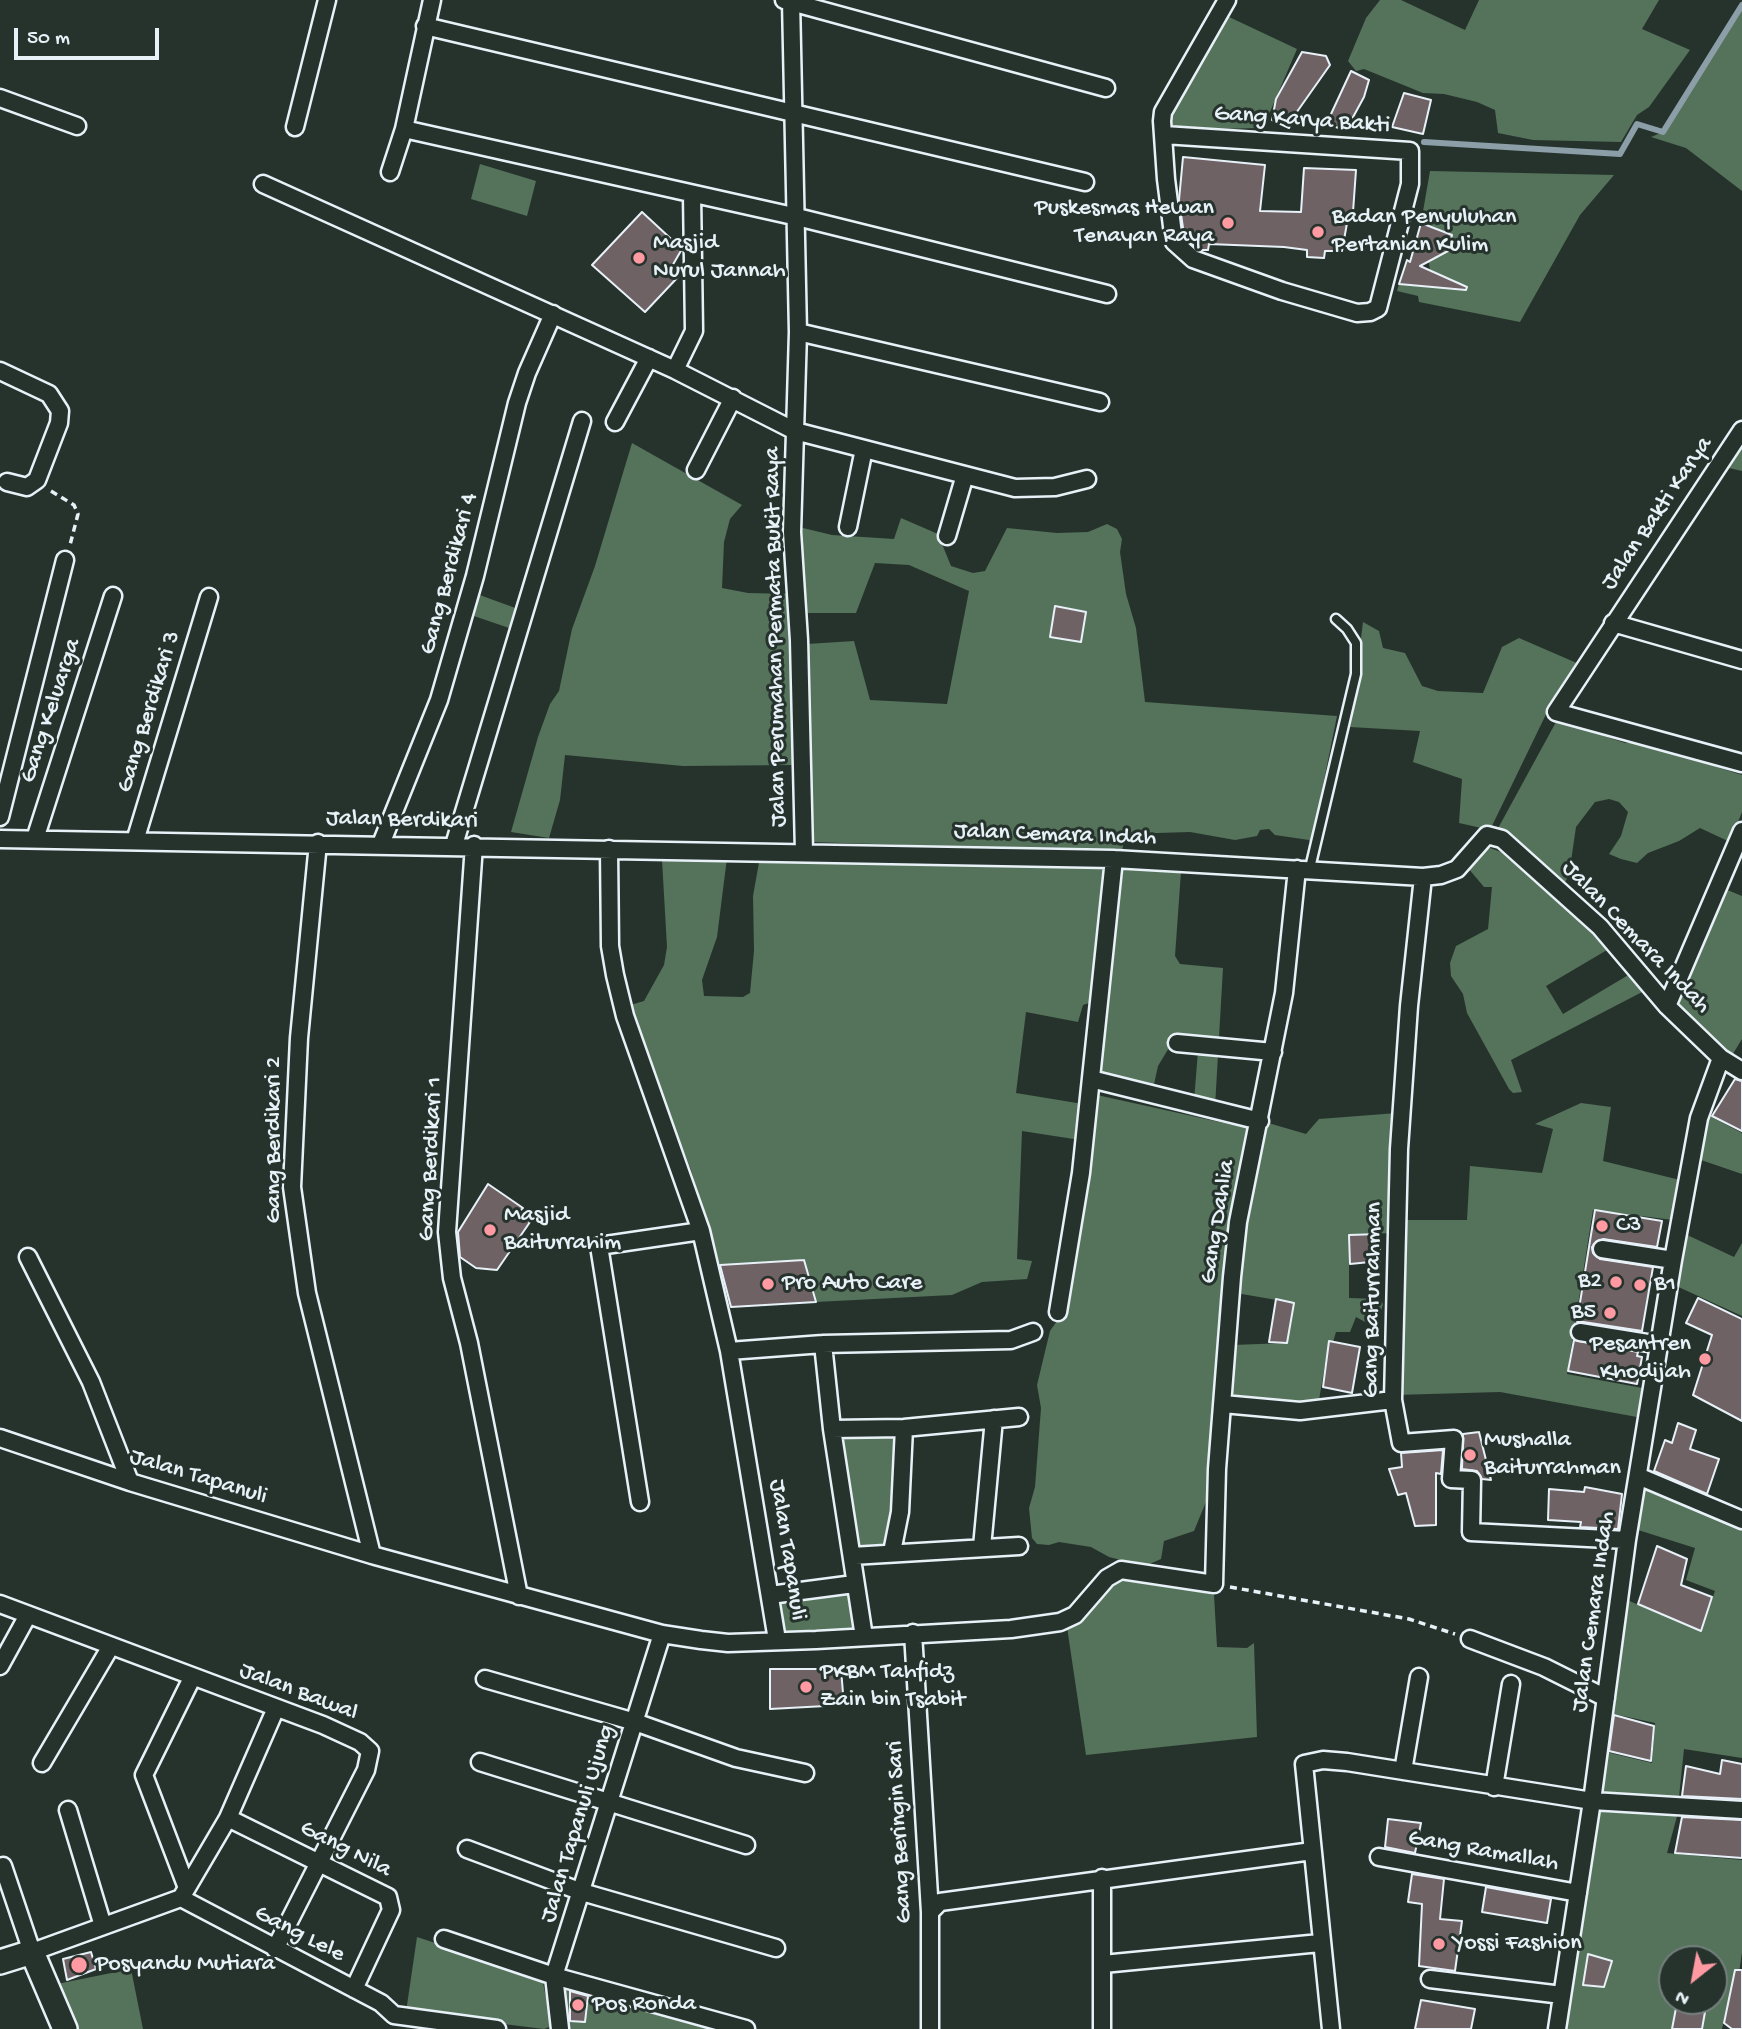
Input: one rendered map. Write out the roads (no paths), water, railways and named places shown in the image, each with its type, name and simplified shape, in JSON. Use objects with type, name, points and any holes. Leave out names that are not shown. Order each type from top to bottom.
[{"type":"street","points":[[295,127],[327,0]]},
{"type":"street","points":[[390,172],[404,129],[432,0]]},
{"type":"street","name":"Gang Karya Bakti","points":[[1164,135],[1410,151],[1410,184],[1378,308],[1357,313],[1294,295],[1204,264],[1180,251],[1174,242],[1164,135],[1165,106],[1227,0]]},
{"type":"street","points":[[789,1],[1106,88]]},
{"type":"street","name":"Jalan Perumahan Permata Bukit Raya","points":[[789,1],[795,113],[793,216],[798,332],[792,532],[799,640],[804,852]]},
{"type":"street","points":[[425,26],[1085,182]]},
{"type":"street","points":[[0,98],[77,126]]},
{"type":"street","points":[[404,129],[793,216],[1107,294]]},
{"type":"street","points":[[262,184],[649,358],[795,431],[1015,488],[1055,487],[1087,479]]},
{"type":"street","points":[[674,370],[694,331],[692,194]]},
{"type":"street","name":"Gang Berdikari 4","points":[[382,844],[439,700],[475,576],[517,403],[553,314]]},
{"type":"street","points":[[798,332],[1101,402]]},
{"type":"street","points":[[615,422],[649,358]]},
{"type":"street","points":[[0,371],[49,394],[59,406],[59,423],[34,483],[26,487],[7,482]]},
{"type":"street","points":[[696,470],[733,398]]},
{"type":"street","points":[[454,845],[582,421]]},
{"type":"street","name":"Jalan Bakti Karya","points":[[1742,429],[1556,712],[1742,763]]},
{"type":"street","points":[[848,527],[864,449]]},
{"type":"street","points":[[947,536],[965,475]]},
{"type":"street","points":[[0,817],[65,560]]},
{"type":"street","name":"Gang Keluarga","points":[[36,839],[113,596]]},
{"type":"street","name":"Gang Berdikari 3","points":[[135,841],[209,597]]},
{"type":"street","points":[[1613,623],[1742,660]]},
{"type":"street","points":[[1667,1006],[1742,831]]},
{"type":"street","name":"Jalan Cemara Indah","points":[[804,852],[1114,859],[1423,877],[1451,873],[1483,838],[1497,835],[1600,927],[1667,1006],[1721,1058],[1699,1118],[1673,1260],[1628,1540],[1557,2029]]},
{"type":"street","name":"Jalan Berdikari","points":[[0,839],[804,852]]},
{"type":"street","name":"Gang Berdikari 2","points":[[318,843],[299,1038],[292,1187],[307,1293],[372,1555]]},
{"type":"street","name":"Gang Berdikari 1","points":[[474,845],[447,1232],[452,1278],[469,1343],[519,1595]]},
{"type":"street","name":"Jalan Tapanuli","points":[[0,1438],[130,1482],[372,1555],[662,1634],[728,1643],[778,1640],[729,1352],[701,1231],[625,1016],[615,975],[610,946],[609,849]]},
{"type":"street","points":[[1058,1312],[1081,1173],[1114,859]]},
{"type":"street","name":"Gang Dahlia","points":[[913,1633],[1011,1629],[1060,1622],[1074,1615],[1107,1578],[1121,1570],[1214,1584],[1223,1404],[1238,1222],[1284,993],[1303,869]]},
{"type":"street","name":"Gang Baiturrahman","points":[[1423,877],[1409,1006],[1399,1149],[1393,1400],[1401,1443],[1454,1438],[1451,1479],[1472,1480],[1471,1531],[1628,1540]]},
{"type":"street","points":[[1177,1043],[1273,1052]]},
{"type":"street","points":[[1721,1058],[1742,1070]]},
{"type":"street","points":[[1091,1079],[1260,1121]]},
{"type":"street","points":[[640,1502],[599,1245],[701,1231]]},
{"type":"street","points":[[1602,1249],[1673,1260]]},
{"type":"street","points":[[28,1257],[91,1382],[130,1482]]},
{"type":"street","points":[[729,1352],[823,1344],[1007,1340],[1033,1332]]},
{"type":"street","points":[[1580,1332],[1660,1345]]},
{"type":"street","points":[[823,1344],[832,1429],[863,1637]]},
{"type":"street","points":[[1223,1404],[1300,1411],[1393,1400]]},
{"type":"street","points":[[832,1429],[904,1428],[1019,1416]]},
{"type":"street","points":[[982,1547],[994,1419]]},
{"type":"street","points":[[892,1552],[900,1512],[904,1428]]},
{"type":"street","points":[[1638,1476],[1742,1520]]},
{"type":"street","points":[[852,1556],[1019,1546]]},
{"type":"street","points":[[770,1595],[854,1584]]},
{"type":"street","name":"Jalan Bawal","points":[[0,1604],[336,1731],[360,1742],[370,1751],[366,1770],[317,1861],[275,1949]]},
{"type":"street","points":[[0,1666],[28,1615]]},
{"type":"street","points":[[778,1640],[913,1633]]},
{"type":"street","name":"Gang Beringin Sari","points":[[913,1633],[930,1912],[930,2029]]},
{"type":"street","name":"Jalan Tapanuli Ujung","points":[[560,2029],[554,1976],[662,1634]]},
{"type":"street","points":[[1470,1639],[1544,1667],[1606,1698]]},
{"type":"street","points":[[43,1763],[111,1646]]},
{"type":"street","points":[[1403,1771],[1419,1677]]},
{"type":"street","points":[[184,1893],[144,1775],[192,1678]]},
{"type":"street","points":[[485,1679],[635,1722],[736,1758],[805,1773]]},
{"type":"street","points":[[1494,1787],[1511,1684]]},
{"type":"street","points":[[0,1962],[103,1926],[184,1893],[228,1818],[276,1708]]},
{"type":"street","points":[[1331,2029],[1320,1942],[1304,1764],[1335,1761],[1592,1801],[1742,1810]]},
{"type":"street","points":[[480,1762],[746,1845]]},
{"type":"street","points":[[68,1810],[103,1926]]},
{"type":"street","name":"Gang Nila","points":[[228,1818],[385,1894],[392,1904],[354,1989]]},
{"type":"street","points":[[467,1849],[582,1892],[776,1948]]},
{"type":"street","points":[[930,1912],[940,1902],[1312,1851]]},
{"type":"street","name":"Gang Ramallah","points":[[1379,1857],[1578,1893]]},
{"type":"street","points":[[3,1866],[32,1952],[65,2029]]},
{"type":"street","points":[[1102,1878],[1102,2029]]},
{"type":"street","name":"Gang Lele","points":[[184,1893],[275,1949],[380,2003],[394,2022]]},
{"type":"street","points":[[444,1940],[554,1976],[746,2029]]},
{"type":"street","points":[[1103,1964],[1320,1942]]},
{"type":"street","points":[[1430,1979],[1562,1995]]},
{"type":"street","points":[[394,2022],[497,2029]]},
{"type":"lane","points":[[1303,869],[1356,674],[1356,643],[1336,619]]},
{"type":"waterway","points":[[1424,142],[1620,154],[1637,124],[1663,132],[1742,5]]},
{"type":"place","name":"Puskesmas Hewan Tenayan Raya","points":[[1228,223]]},
{"type":"place","name":"Badan Penyuluhan Pertanian Kulim","points":[[1318,232]]},
{"type":"place","name":"Masjid Nurul Jannah","points":[[639,258]]},
{"type":"place","name":"C3","points":[[1602,1226]]},
{"type":"place","name":"Masjid Baiturrahim","points":[[490,1230]]},
{"type":"place","name":"B2","points":[[1616,1282]]},
{"type":"place","name":"Pro Auto Care","points":[[768,1284]]},
{"type":"place","name":"B1","points":[[1640,1285]]},
{"type":"place","name":"B5","points":[[1610,1313]]},
{"type":"place","name":"Pesantren Khodijah","points":[[1705,1359]]},
{"type":"place","name":"Mushalla Baiturrahman","points":[[1470,1455]]},
{"type":"place","name":"PKBM Tahfidz Zain bin Tsabit","points":[[806,1687]]},
{"type":"place","name":"Yossi Fashion","points":[[1439,1944]]},
{"type":"place","name":"Posyandu Mutiara","points":[[79,1965]]},
{"type":"place","name":"Pos Ronda","points":[[578,2005]]}]
